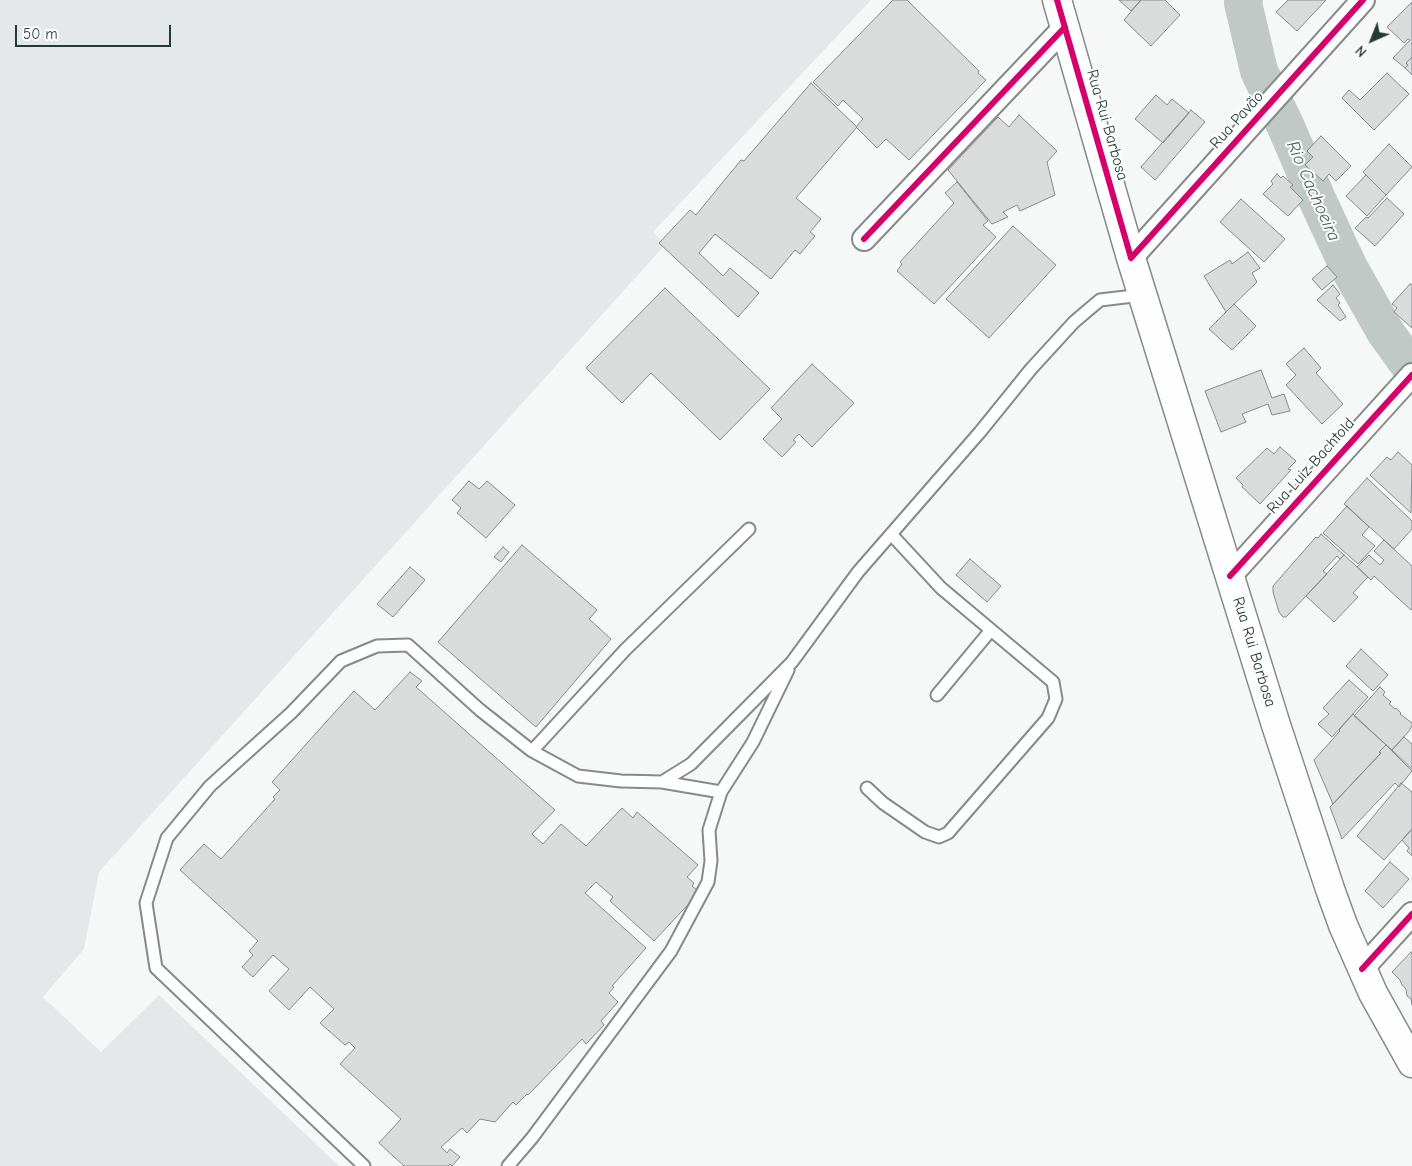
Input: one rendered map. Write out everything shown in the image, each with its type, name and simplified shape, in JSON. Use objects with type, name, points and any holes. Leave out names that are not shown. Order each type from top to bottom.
[{"type":"main road","name":"Rua Rui Barbosa","points":[[1057,0],[1142,294],[1276,725],[1330,889],[1343,925],[1377,1002],[1412,1063]]},
{"type":"street","name":"Rua Pavão","points":[[1131,258],[1364,0]]},
{"type":"street","points":[[864,239],[1065,27]]},
{"type":"street","name":"Rua Luiz Bachtold","points":[[1230,576],[1406,382]]},
{"type":"street","points":[[1362,969],[1412,914]]},
{"type":"lane","points":[[662,782],[691,764],[702,754],[792,662],[858,572],[1074,322],[1100,300],[1142,294]]},
{"type":"lane","points":[[532,751],[625,650],[750,530]]},
{"type":"lane","points":[[867,788],[883,804],[925,832],[939,837],[948,833],[1048,718],[1056,699],[1053,682],[941,588],[891,534]]},
{"type":"lane","points":[[937,695],[991,630]]},
{"type":"lane","points":[[364,1166],[156,968],[146,903],[166,838],[210,786],[291,713],[341,662],[377,646],[408,645],[480,710],[532,751],[578,776],[621,781],[662,782],[721,792]]},
{"type":"lane","points":[[508,1166],[532,1138],[671,951],[708,882],[711,860],[709,830],[721,792],[753,742],[792,662]]},
{"type":"shaded area","points":[[0,0],[871,0],[653,232],[665,245],[99,872],[84,949],[43,997],[101,1052],[159,995],[339,1166],[0,1166]]},
{"type":"building","points":[[893,0],[907,0],[986,80],[909,160],[886,139],[877,148],[856,127],[863,119],[843,100],[838,106],[813,82]]},
{"type":"building","points":[[1119,0],[1141,0],[1131,11]]},
{"type":"building","points":[[1141,0],[1165,0],[1180,15],[1151,46],[1124,20]]},
{"type":"building","points":[[1288,0],[1326,0],[1297,31],[1276,12]]},
{"type":"building","points":[[1412,2],[1412,57],[1406,63],[1408,65],[1405,68],[1393,58],[1410,40],[1408,39],[1404,43],[1387,27]]},
{"type":"building","points":[[1412,57],[1412,75],[1405,68],[1408,65],[1406,63]]},
{"type":"building","points":[[1387,73],[1409,94],[1374,130],[1342,98],[1349,90],[1360,100]]},
{"type":"building","points":[[811,83],[857,127],[796,198],[821,219],[810,232],[815,236],[800,254],[795,250],[771,279],[715,234],[699,253],[723,276],[730,268],[759,293],[738,317],[659,243],[690,210],[696,215],[741,160],[744,161]]},
{"type":"building","points":[[1156,95],[1167,105],[1172,99],[1189,113],[1163,143],[1135,119]]},
{"type":"building","points":[[1191,110],[1205,122],[1155,180],[1141,167]]},
{"type":"building","points":[[1019,115],[1057,151],[1047,162],[1055,195],[1020,211],[1017,205],[1003,212],[1008,217],[992,224],[948,170],[998,117],[1009,127]]},
{"type":"building","points":[[1321,136],[1351,166],[1336,181],[1329,174],[1323,181],[1305,165],[1313,157],[1307,151]]},
{"type":"building","points":[[1389,144],[1412,167],[1386,195],[1363,172]]},
{"type":"building","points":[[1277,174],[1281,178],[1283,176],[1293,185],[1290,187],[1303,200],[1288,216],[1263,194],[1273,184],[1271,181]]},
{"type":"building","points":[[1366,175],[1386,195],[1367,216],[1346,196]]},
{"type":"building","points":[[957,182],[988,221],[983,225],[996,237],[934,304],[897,271],[902,264],[900,262],[954,203],[945,193]]},
{"type":"building","points":[[1387,198],[1404,214],[1375,246],[1355,228],[1366,217],[1368,218]]},
{"type":"building","points":[[1241,199],[1285,239],[1264,262],[1220,222]]},
{"type":"building","points":[[1013,226],[1056,265],[989,338],[946,299]]},
{"type":"building","points":[[1248,252],[1260,268],[1252,273],[1257,282],[1226,312],[1204,276],[1230,260],[1232,264]]},
{"type":"building","points":[[1327,266],[1337,277],[1322,290],[1312,279]]},
{"type":"building","points":[[1410,284],[1412,285],[1412,328],[1394,312],[1397,308],[1392,304]]},
{"type":"building","points":[[1333,285],[1340,294],[1336,298],[1346,317],[1340,321],[1317,300]]},
{"type":"building","points":[[665,288],[770,389],[720,440],[651,373],[622,403],[586,368]]},
{"type":"building","points":[[1234,304],[1256,326],[1232,350],[1209,329]]},
{"type":"building","points":[[1304,348],[1321,368],[1316,373],[1343,404],[1322,424],[1286,385],[1296,375],[1286,364]]},
{"type":"building","points":[[812,364],[854,403],[812,447],[799,434],[793,440],[796,442],[782,457],[763,439],[782,419],[771,408]]},
{"type":"building","points":[[1261,370],[1272,398],[1284,394],[1290,411],[1272,415],[1268,404],[1242,414],[1246,422],[1221,432],[1205,391]]},
{"type":"building","points":[[1280,447],[1296,461],[1288,469],[1291,470],[1260,504],[1242,487],[1243,485],[1236,478],[1267,448],[1274,454]]},
{"type":"building","points":[[1398,452],[1412,465],[1411,513],[1370,475],[1387,457],[1391,460]]},
{"type":"building","points":[[1367,478],[1412,521],[1412,529],[1394,549],[1344,504]]},
{"type":"building","points":[[469,481],[479,489],[487,481],[515,505],[486,538],[457,513],[461,508],[452,500]]},
{"type":"building","points":[[1347,506],[1369,527],[1362,535],[1375,546],[1358,564],[1323,533]]},
{"type":"building","points":[[1321,534],[1344,555],[1340,559],[1337,556],[1323,571],[1327,574],[1286,617],[1283,617],[1279,612],[1273,586],[1316,537],[1318,538]]},
{"type":"building","points":[[1384,540],[1412,566],[1411,610],[1374,576],[1371,580],[1357,567],[1369,555],[1380,565],[1384,560],[1374,551]]},
{"type":"building","points":[[522,545],[597,610],[589,619],[611,639],[536,727],[438,642]]},
{"type":"building","points":[[503,547],[509,552],[501,562],[494,557]]},
{"type":"building","points":[[1344,555],[1368,577],[1353,593],[1358,597],[1334,622],[1306,596]]},
{"type":"building","points":[[970,559],[1001,586],[987,602],[956,575]]},
{"type":"building","points":[[410,567],[425,580],[393,617],[377,604]]},
{"type":"building","points":[[1361,649],[1388,675],[1373,691],[1346,666]]},
{"type":"building","points":[[410,672],[422,681],[416,687],[555,810],[532,834],[543,844],[561,824],[586,846],[622,808],[633,818],[637,812],[698,865],[687,877],[694,883],[692,886],[697,890],[696,896],[654,941],[610,901],[613,897],[596,882],[585,893],[646,948],[612,986],[614,987],[609,993],[618,1002],[601,1021],[604,1025],[586,1044],[582,1039],[528,1095],[516,1105],[513,1102],[495,1122],[480,1119],[467,1133],[462,1128],[441,1147],[447,1153],[450,1149],[460,1157],[452,1166],[450,1164],[448,1166],[404,1166],[379,1143],[401,1119],[340,1064],[355,1048],[349,1042],[345,1045],[320,1023],[334,1009],[310,987],[289,1010],[269,991],[289,969],[273,955],[253,977],[242,967],[253,955],[249,951],[258,941],[180,870],[204,844],[221,859],[275,799],[273,797],[280,790],[272,782],[354,691],[375,710]]},
{"type":"building","points":[[1349,680],[1368,697],[1332,737],[1318,724],[1329,714],[1323,708]]},
{"type":"building","points":[[1380,687],[1385,692],[1383,695],[1391,702],[1389,704],[1412,723],[1409,731],[1392,750],[1354,716]]},
{"type":"building","points":[[1353,714],[1386,745],[1379,752],[1381,753],[1333,804],[1314,760]]},
{"type":"building","points":[[1404,737],[1412,744],[1412,769],[1392,750]]},
{"type":"building","points":[[1386,745],[1412,771],[1399,787],[1395,783],[1342,839],[1330,807],[1381,753],[1379,752]]},
{"type":"building","points":[[1401,783],[1412,792],[1412,829],[1384,860],[1357,836]]},
{"type":"building","points":[[1412,829],[1412,856],[1407,851],[1409,848],[1402,840]]},
{"type":"building","points":[[1390,862],[1409,879],[1383,908],[1365,891]]},
{"type":"building","points":[[1411,952],[1412,1005],[1411,999],[1407,996],[1406,989],[1392,972]]},
{"type":"waterway","name":"Rio Cachoeira","points":[[1244,0],[1243,3],[1259,71],[1317,199],[1349,268],[1386,333],[1412,369]]},
{"type":"cycle path","points":[[1057,0],[1131,258]]},
{"type":"cycle path","points":[[1131,258],[1363,0]]},
{"type":"cycle path","points":[[864,239],[1065,27]]},
{"type":"cycle path","points":[[1230,576],[1412,375]]},
{"type":"cycle path","points":[[1362,969],[1412,914]]}]
